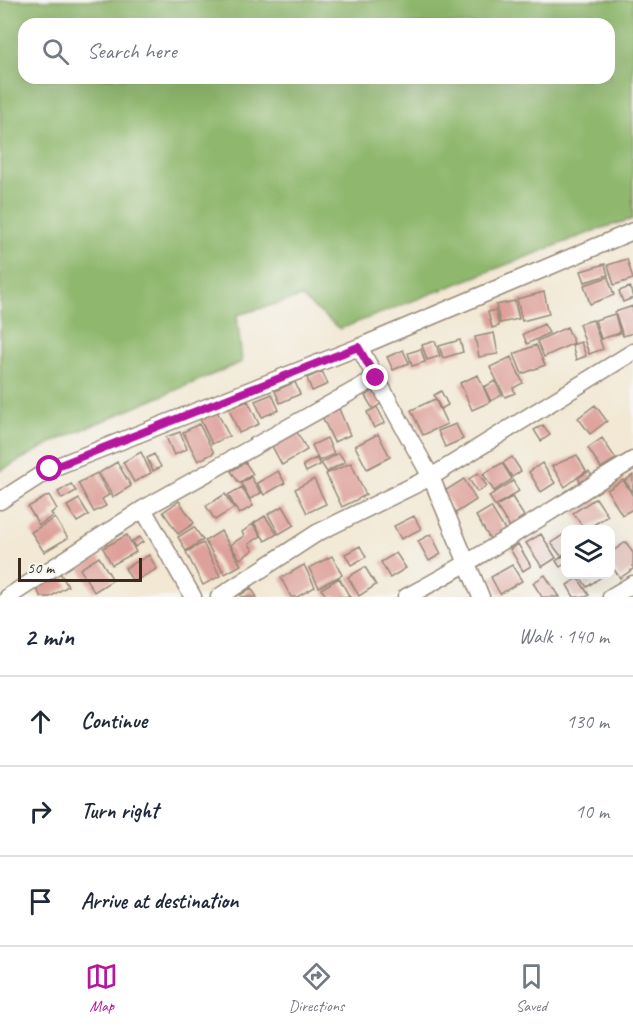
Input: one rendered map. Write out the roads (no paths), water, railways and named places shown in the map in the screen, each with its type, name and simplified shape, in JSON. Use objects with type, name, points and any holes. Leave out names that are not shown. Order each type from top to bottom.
[{"type":"street","points":[[0,501],[50,469],[358,347],[633,231]]},
{"type":"street","points":[[358,347],[431,477],[466,566],[481,597]]},
{"type":"street","points":[[219,597],[317,533],[431,477],[633,352]]},
{"type":"street","points":[[8,597],[143,509],[376,378]]},
{"type":"street","points":[[406,597],[466,566],[521,527],[633,460]]},
{"type":"street","points":[[143,509],[193,597]]},
{"type":"street","points":[[611,597],[633,584]]}]
